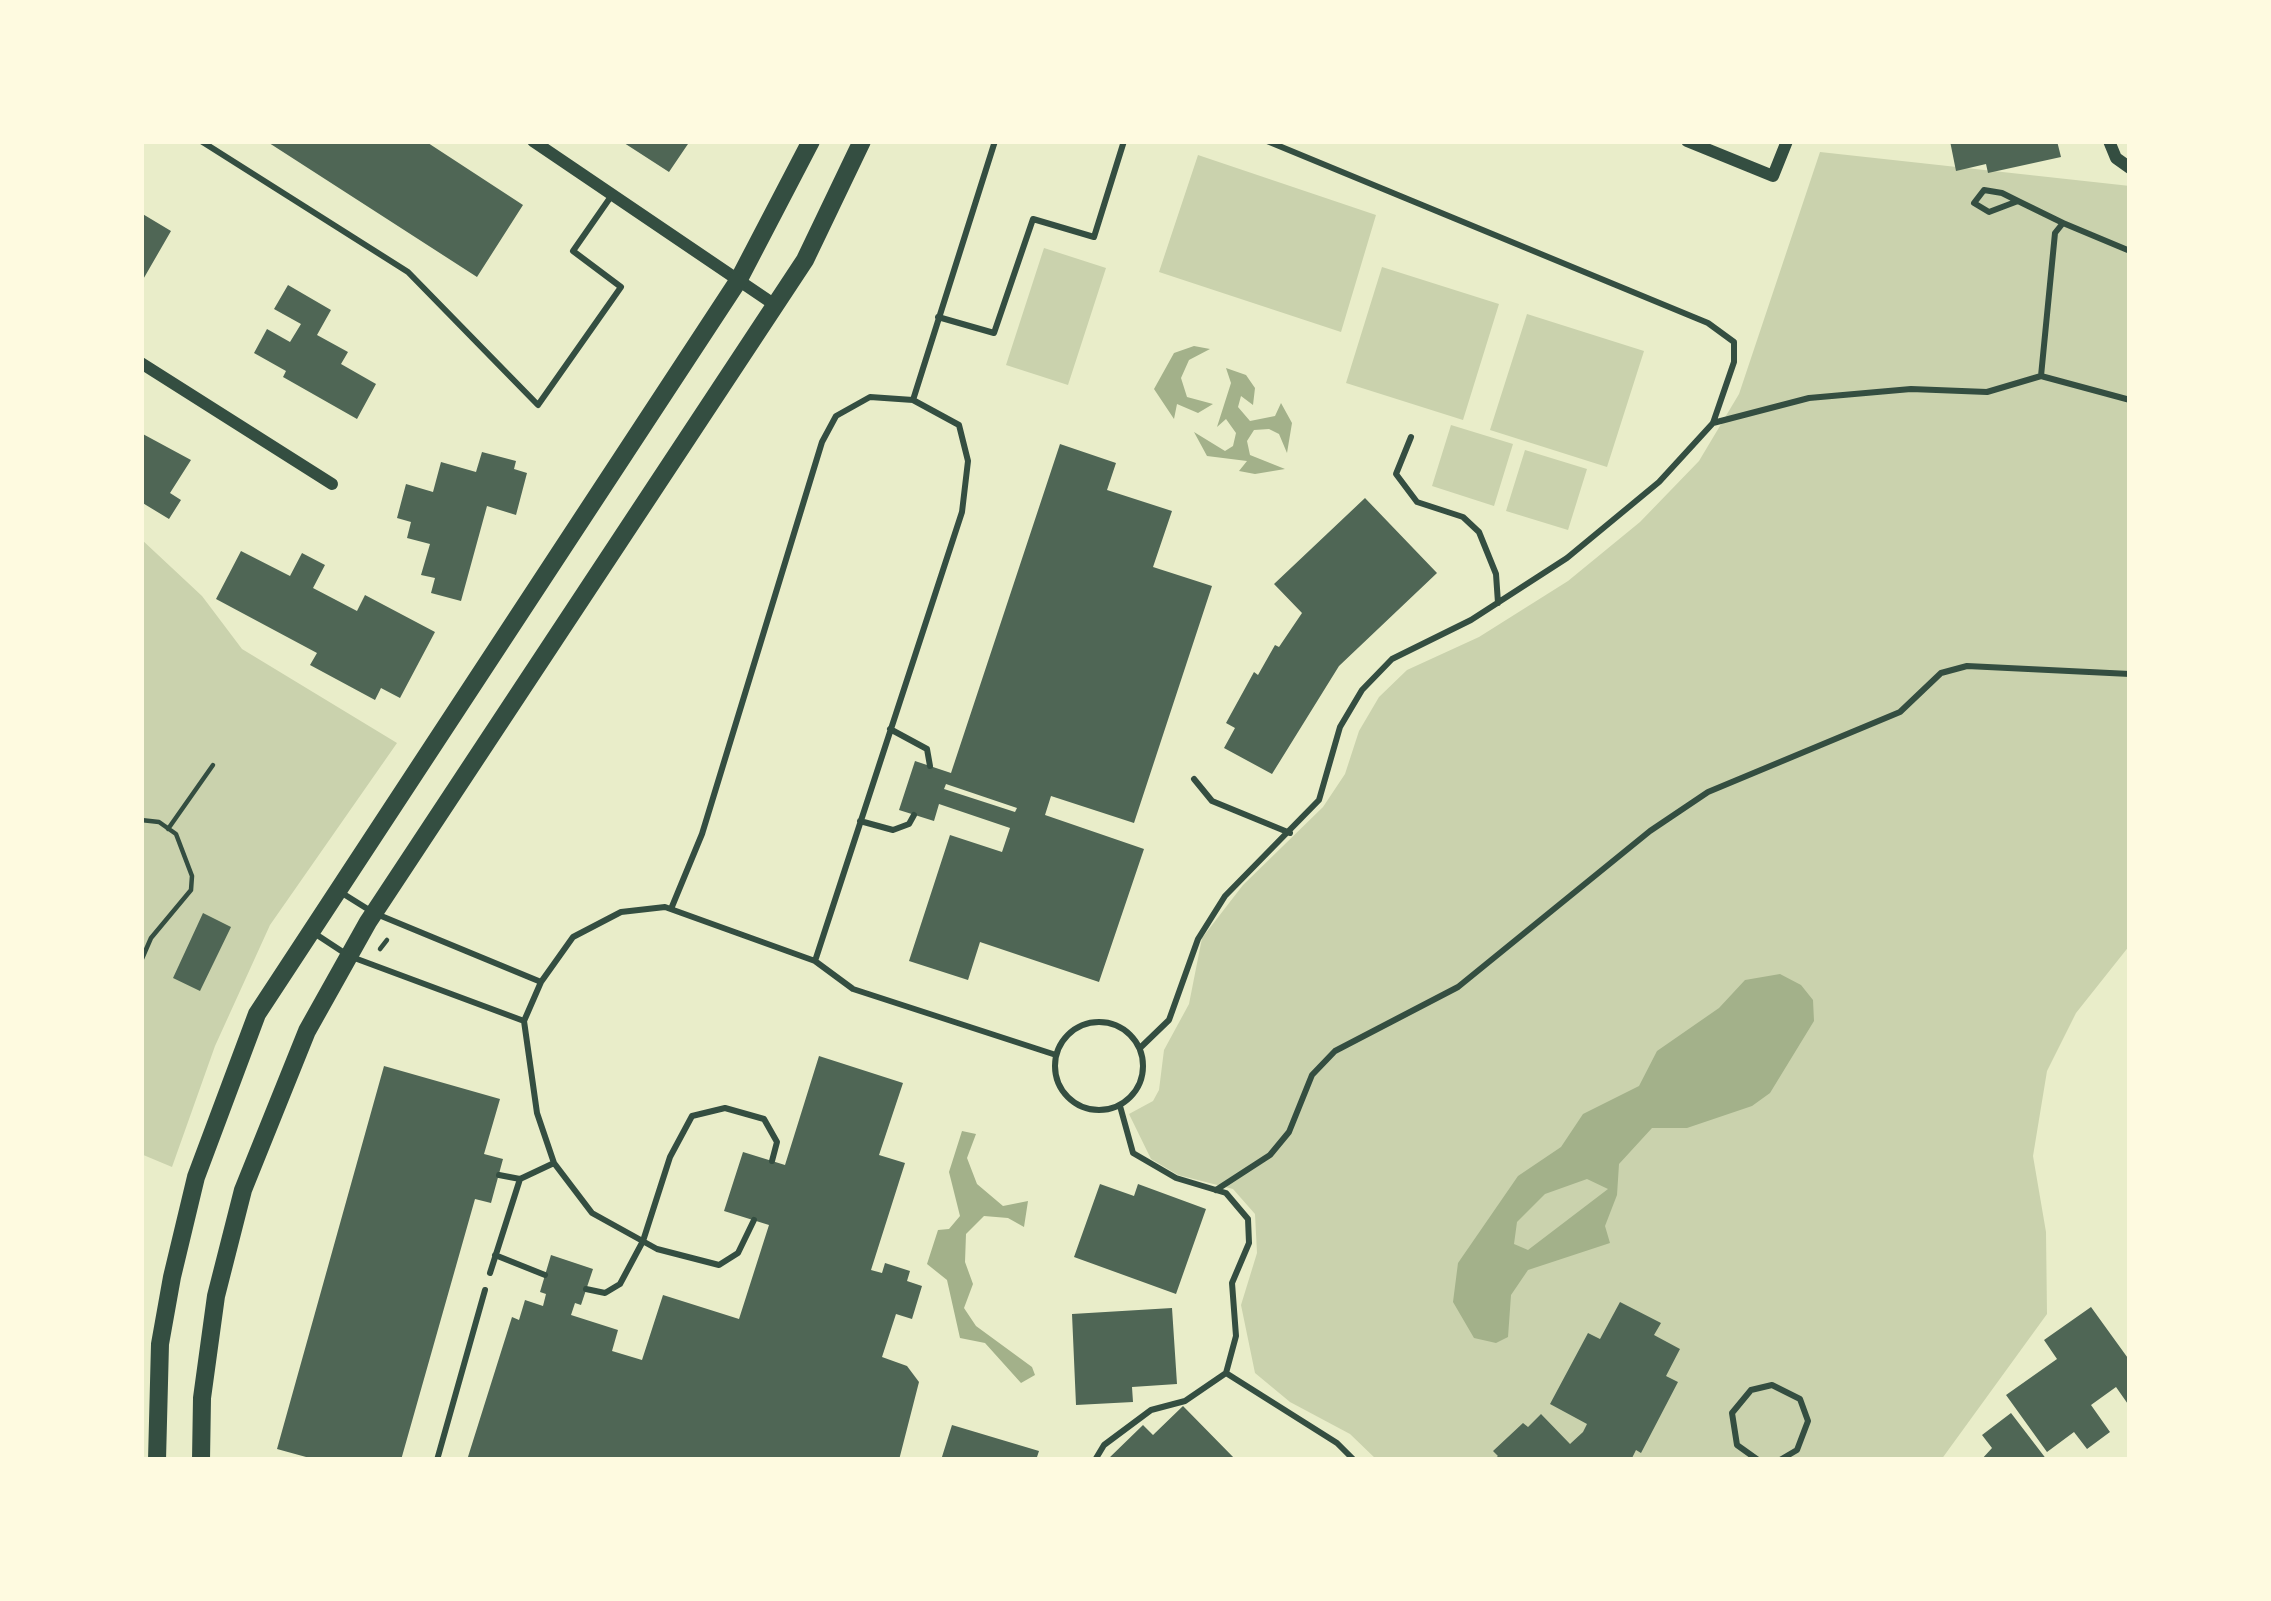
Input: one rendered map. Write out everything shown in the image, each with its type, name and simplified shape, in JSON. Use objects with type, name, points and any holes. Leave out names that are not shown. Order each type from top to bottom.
[{"type":"main road","points":[[157,1460],[160,1345],[196,1177],[257,1014],[738,281],[792,186],[811,141]]},
{"type":"main road","points":[[201,1460],[202,1398],[216,1296],[243,1190],[307,1031],[374,913],[776,304],[829,214],[862,141]]},
{"type":"street","points":[[533,141],[776,304]]},
{"type":"street","points":[[1687,141],[1773,176],[1787,141]]},
{"type":"street","points":[[2109,141],[2116,158],[2130,168]]},
{"type":"street","points":[[141,364],[332,484]]},
{"type":"lane","points":[[201,141],[408,272],[538,405],[621,287],[574,251],[612,194]]},
{"type":"lane","points":[[913,400],[995,141]]},
{"type":"lane","points":[[938,317],[994,333],[1033,219],[1094,237],[1124,141]]},
{"type":"lane","points":[[1140,1048],[1169,1020],[1198,939],[1225,896],[1319,800],[1340,727],[1362,690],[1392,659],[1498,603],[1568,558],[1659,482],[1713,423],[1735,362],[1734,342],[1708,323],[1268,141]]},
{"type":"lane","points":[[2018,200],[1989,212],[1974,203],[1984,190],[2018,200],[2130,251]]},
{"type":"lane","points":[[2041,376],[2048,270],[2055,233],[2063,223]]},
{"type":"lane","points":[[1713,423],[1809,398],[1911,389],[1987,392],[2041,376],[2130,400]]},
{"type":"lane","points":[[671,909],[702,834],[822,442],[836,416],[870,397],[913,400],[959,425],[968,461],[962,512],[814,961]]},
{"type":"lane","points":[[1411,437],[1396,474],[1417,502],[1463,517],[1479,532],[1496,574],[1498,603]]},
{"type":"lane","points":[[1216,1190],[1270,1155],[1289,1132],[1312,1075],[1334,1051],[1458,987],[1650,831],[1708,792],[1900,712],[1941,673],[1967,666],[2130,674]]},
{"type":"lane","points":[[890,729],[927,749],[930,766]]},
{"type":"lane","points":[[1194,779],[1212,801],[1290,833]]},
{"type":"lane","points":[[860,821],[893,830],[909,824],[914,815]]},
{"type":"lane","points":[[337,890],[374,913],[541,982]]},
{"type":"lane","points":[[754,1220],[738,1253],[719,1265],[643,1241],[592,1213],[554,1163],[537,1113],[524,1021],[541,982],[573,938],[621,912],[671,909],[814,961],[853,989],[1056,1054]]},
{"type":"lane","points":[[311,931],[350,956],[524,1021]]},
{"type":"lane","points":[[1096,1022],[1122,1028],[1140,1048],[1143,1074],[1120,1106],[1092,1110],[1078,1105],[1058,1084],[1056,1054],[1071,1032],[1096,1022]]},
{"type":"lane","points":[[1095,1460],[1104,1445],[1151,1410],[1185,1401],[1226,1373],[1236,1336],[1232,1282],[1249,1244],[1248,1219],[1216,1190],[1176,1178],[1132,1153],[1120,1106]]},
{"type":"lane","points":[[586,1288],[605,1293],[620,1284],[643,1241],[670,1157],[692,1116],[725,1108],[764,1119],[777,1142],[772,1161]]},
{"type":"lane","points":[[499,1175],[520,1179],[554,1163]]},
{"type":"lane","points":[[490,1273],[520,1179]]},
{"type":"lane","points":[[495,1255],[545,1275]]},
{"type":"lane","points":[[437,1460],[485,1290]]},
{"type":"lane","points":[[1226,1373],[1354,1460]]},
{"type":"lane","points":[[1758,1460],[1744,1457],[1732,1434],[1732,1413],[1751,1390],[1772,1385],[1799,1399],[1808,1421],[1797,1450],[1780,1460]]},
{"type":"path","points":[[168,829],[213,765]]},
{"type":"path","points":[[141,820],[176,834],[192,876],[191,890],[151,938],[141,961]]},
{"type":"path","points":[[380,949],[387,940]]},
{"type":"shaded area","points":[[1820,152],[2130,186],[2130,945],[2076,1013],[2047,1071],[2033,1156],[2046,1232],[2047,1314],[1941,1460],[1377,1460],[1350,1434],[1290,1402],[1255,1373],[1241,1305],[1257,1253],[1255,1214],[1233,1189],[1178,1175],[1151,1159],[1129,1114],[1153,1101],[1159,1090],[1164,1050],[1189,1004],[1202,938],[1243,885],[1323,807],[1345,774],[1359,731],[1379,697],[1407,670],[1479,637],[1568,581],[1640,522],[1699,461],[1739,394]]},
{"type":"shaded area","points":[[1198,155],[1376,215],[1341,332],[1159,272]]},
{"type":"shaded area","points":[[1044,248],[1106,268],[1068,385],[1006,365]]},
{"type":"shaded area","points":[[1382,267],[1499,304],[1463,420],[1346,383]]},
{"type":"shaded area","points":[[1527,314],[1644,351],[1607,467],[1490,430]]},
{"type":"shaded area","points":[[1194,346],[1210,349],[1189,360],[1181,378],[1187,397],[1213,404],[1198,413],[1177,404],[1174,419],[1154,389],[1174,353]]},
{"type":"shaded area","points":[[1226,368],[1246,375],[1255,388],[1253,405],[1241,396],[1238,407],[1250,421],[1275,416],[1281,403],[1292,423],[1287,453],[1279,434],[1269,429],[1254,430],[1247,441],[1250,455],[1285,469],[1255,474],[1239,471],[1247,461],[1207,456],[1194,432],[1225,451],[1233,446],[1236,433],[1226,419],[1217,427],[1231,383]]},
{"type":"shaded area","points":[[1451,425],[1513,444],[1494,506],[1432,486]]},
{"type":"shaded area","points":[[1525,450],[1587,469],[1568,530],[1506,511]]},
{"type":"shaded area","points":[[141,539],[202,596],[242,649],[397,743],[270,925],[215,1046],[172,1167],[141,1154]]},
{"type":"shaded area","points":[[1780,974],[1801,985],[1813,1000],[1814,1021],[1770,1093],[1752,1106],[1687,1128],[1652,1128],[1619,1164],[1617,1195],[1605,1226],[1610,1243],[1528,1270],[1511,1295],[1508,1337],[1496,1343],[1474,1338],[1453,1302],[1458,1263],[1518,1176],[1561,1147],[1583,1114],[1639,1086],[1657,1051],[1719,1008],[1745,980]],"holes":[[[1587,1179],[1608,1189],[1528,1250],[1514,1244],[1517,1222],[1545,1194]]]},
{"type":"shaded area","points":[[962,1131],[976,1134],[967,1158],[977,1184],[1003,1206],[1028,1201],[1024,1227],[1008,1218],[984,1216],[966,1234],[965,1262],[973,1284],[964,1308],[976,1326],[1032,1367],[1035,1375],[1021,1383],[985,1343],[960,1338],[947,1280],[927,1264],[938,1230],[949,1229],[960,1216],[949,1172]]},
{"type":"building","points":[[266,141],[425,141],[523,205],[477,277]]},
{"type":"building","points":[[621,141],[690,141],[669,172]]},
{"type":"building","points":[[1950,141],[2057,141],[2061,157],[1988,173],[1986,164],[1956,171]]},
{"type":"building","points":[[141,213],[171,231],[141,283]]},
{"type":"building","points":[[288,285],[331,310],[317,335],[348,352],[341,364],[376,384],[357,419],[283,377],[286,371],[254,353],[267,329],[290,342],[301,324],[274,309]]},
{"type":"building","points":[[141,433],[191,460],[170,493],[181,500],[169,519],[141,502]]},
{"type":"building","points":[[1060,444],[1116,463],[1107,490],[1172,511],[1153,567],[1212,586],[1134,823],[1051,796],[1045,815],[1144,849],[1099,982],[980,942],[968,980],[909,961],[950,835],[1002,852],[1010,828],[939,804],[934,821],[899,810],[915,761],[951,773]],"holes":[[[946,784],[1017,808],[1015,812],[944,789]]]},
{"type":"building","points":[[482,452],[516,461],[514,469],[527,473],[516,515],[487,506],[461,601],[431,593],[435,578],[421,575],[430,544],[407,538],[411,522],[397,518],[406,484],[433,492],[441,462],[476,472]]},
{"type":"building","points":[[1365,498],[1437,573],[1339,666],[1272,774],[1224,748],[1235,728],[1226,723],[1254,672],[1258,675],[1302,613],[1274,584]]},
{"type":"building","points":[[241,551],[290,576],[302,553],[325,565],[313,588],[357,611],[365,595],[435,632],[400,698],[381,688],[375,700],[310,665],[317,653],[216,599]]},
{"type":"building","points":[[203,913],[231,927],[200,991],[173,978]]},
{"type":"building","points":[[819,1056],[903,1083],[879,1155],[905,1163],[871,1270],[882,1273],[885,1263],[910,1271],[907,1281],[922,1286],[912,1319],[896,1314],[882,1357],[907,1366],[919,1382],[899,1460],[467,1460],[512,1317],[519,1320],[525,1300],[543,1306],[546,1294],[540,1292],[551,1255],[593,1269],[581,1305],[575,1303],[571,1315],[618,1330],[612,1351],[642,1360],[663,1295],[739,1319],[769,1225],[724,1211],[743,1152],[785,1165]]},
{"type":"building","points":[[384,1066],[500,1099],[484,1154],[503,1159],[491,1203],[475,1199],[401,1460],[317,1460],[277,1449]]},
{"type":"building","points":[[1100,1184],[1134,1196],[1138,1184],[1206,1209],[1176,1294],[1074,1257]]},
{"type":"building","points":[[1620,1302],[1661,1323],[1654,1335],[1680,1349],[1666,1376],[1678,1382],[1641,1453],[1636,1450],[1631,1460],[1493,1460],[1498,1456],[1493,1451],[1523,1423],[1528,1427],[1541,1414],[1570,1444],[1583,1432],[1587,1424],[1550,1404],[1588,1333],[1600,1339]]},
{"type":"building","points":[[2091,1307],[2130,1361],[2130,1407],[2116,1387],[2091,1405],[2110,1432],[2087,1449],[2074,1432],[2047,1452],[2006,1395],[2057,1359],[2044,1340]]},
{"type":"building","points":[[1172,1308],[1177,1384],[1132,1387],[1133,1402],[1076,1405],[1072,1314]]},
{"type":"building","points":[[1183,1406],[1236,1460],[1107,1460],[1143,1425],[1153,1435]]},
{"type":"building","points":[[2011,1413],[2047,1460],[1981,1460],[1992,1448],[1982,1435]]},
{"type":"building","points":[[952,1425],[1039,1451],[1036,1460],[941,1460]]}]
